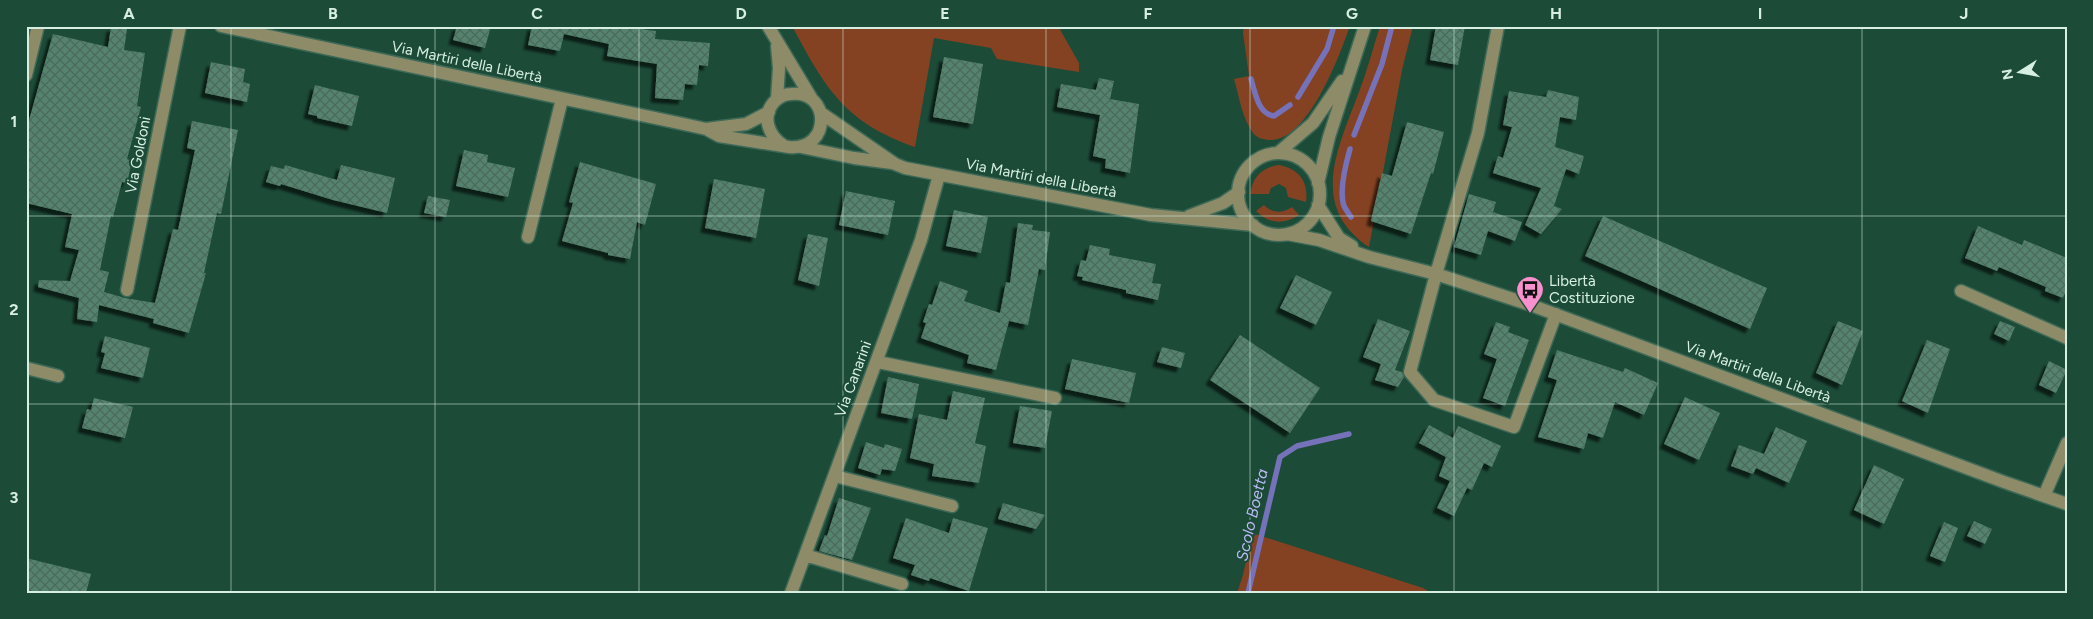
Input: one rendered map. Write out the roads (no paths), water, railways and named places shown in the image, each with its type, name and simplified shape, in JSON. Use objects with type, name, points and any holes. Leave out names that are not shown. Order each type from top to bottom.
[{"type":"street","points":[[26,75],[38,26]]},
{"type":"street","name":"Via Goldoni","points":[[127,290],[180,26]]},
{"type":"street","name":"Via Martiri della Libertà","points":[[222,26],[706,129],[719,136],[801,147],[895,164]]},
{"type":"street","name":"Via Martiri della Libertà","points":[[768,26],[821,113],[895,164],[905,168],[1151,215],[1253,225],[1272,234],[1287,234],[1319,240],[1369,257],[1436,274],[1556,314],[2067,504]]},
{"type":"street","points":[[1287,234],[1306,224],[1318,205],[1320,198],[1318,183],[1329,138],[1365,26]]},
{"type":"street","points":[[1498,26],[1478,134],[1436,274],[1410,372],[1434,400],[1514,427],[1556,314]]},
{"type":"street","points":[[777,43],[779,77],[777,99],[769,112],[768,119],[770,132],[773,137],[784,145]]},
{"type":"street","points":[[1278,153],[1313,123],[1353,64]]},
{"type":"street","points":[[777,99],[795,93],[812,99]]},
{"type":"street","points":[[528,237],[562,99]]},
{"type":"street","name":"Via Martiri della Libertà","points":[[706,129],[746,124],[769,112]]},
{"type":"street","points":[[801,147],[808,144],[818,134],[822,120],[821,113]]},
{"type":"street","points":[[1253,225],[1244,214],[1238,192],[1242,177],[1251,165],[1264,156],[1278,153],[1293,156],[1306,164],[1318,183]]},
{"type":"street","name":"Via Canarini","points":[[791,593],[878,362],[921,240],[940,175]]},
{"type":"street","name":"Via Martiri della Libertà","points":[[1182,218],[1223,203],[1238,192]]},
{"type":"street","name":"Via Martiri della Libertà","points":[[1318,205],[1339,238],[1369,257]]},
{"type":"street","points":[[1961,291],[2067,338]]},
{"type":"street","points":[[878,362],[1055,398]]},
{"type":"street","points":[[26,368],[58,376]]},
{"type":"street","points":[[2044,496],[2067,443]]},
{"type":"street","points":[[835,476],[952,506]]},
{"type":"street","points":[[805,555],[902,584]]},
{"type":"waterway","points":[[1298,97],[1327,49],[1334,26]]},
{"type":"waterway","points":[[1354,135],[1382,64],[1392,26]]},
{"type":"waterway","points":[[1251,79],[1258,102],[1264,111],[1274,116],[1290,105]]},
{"type":"waterway","points":[[1350,149],[1342,193],[1344,206],[1351,217]]},
{"type":"waterway","name":"Scolo Boetta","points":[[1248,593],[1280,457],[1297,446],[1349,434]]},
{"type":"place","name":"Libertà Costituzione","points":[[1530,314]]}]
